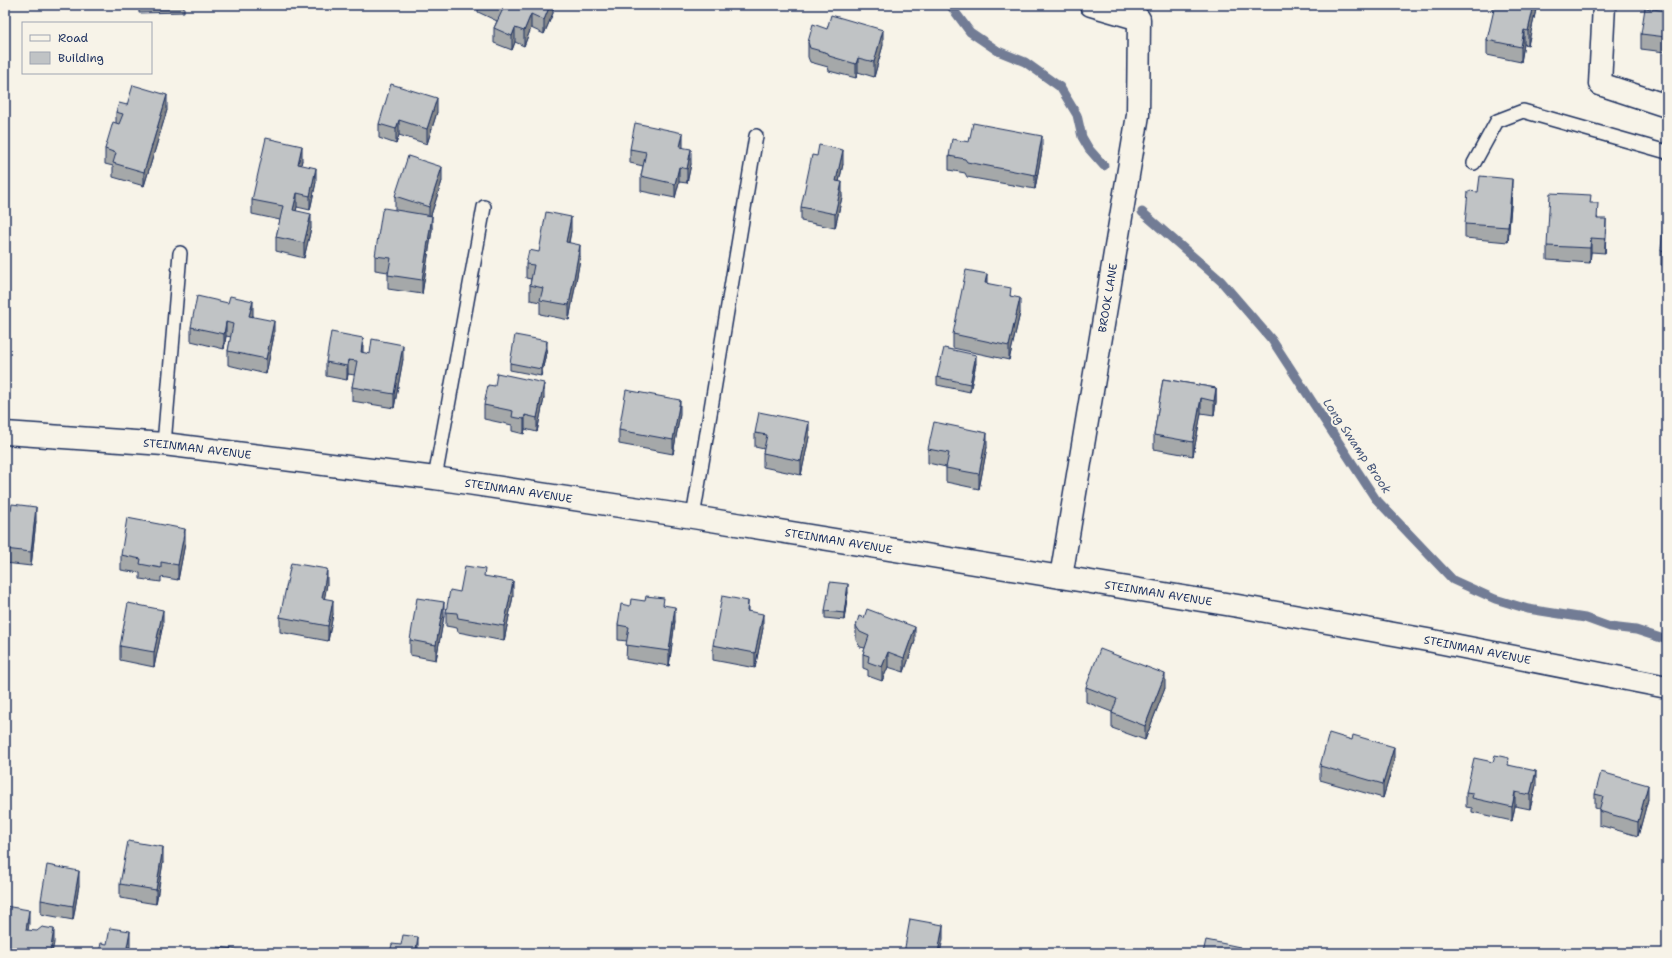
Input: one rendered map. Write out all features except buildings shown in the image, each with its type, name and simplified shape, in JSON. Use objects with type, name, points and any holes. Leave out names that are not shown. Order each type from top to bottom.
[{"type":"street","name":"BROOK LANE","points":[[1061,576],[1138,115],[1139,19],[1091,5]]},
{"type":"street","points":[[1604,5],[1600,84],[1667,106]]},
{"type":"street","name":"STEINMAN AVENUE","points":[[5,433],[164,444],[435,478],[693,517],[1061,576],[1433,641],[1667,687]]},
{"type":"lane","points":[[1474,163],[1497,121],[1523,111],[1667,152]]},
{"type":"lane","points":[[693,517],[756,136]]},
{"type":"lane","points":[[435,478],[484,207]]},
{"type":"lane","points":[[164,444],[180,253]]},
{"type":"waterway","name":"Long Swamp Brook","points":[[950,5],[970,32],[998,51],[1025,62],[1060,87],[1077,115],[1082,137],[1089,149],[1104,166]]},
{"type":"waterway","name":"Long Swamp Brook","points":[[1142,212],[1221,281],[1272,340],[1375,498],[1453,580],[1495,599],[1528,609],[1585,618],[1610,627],[1636,630],[1667,640]]}]
